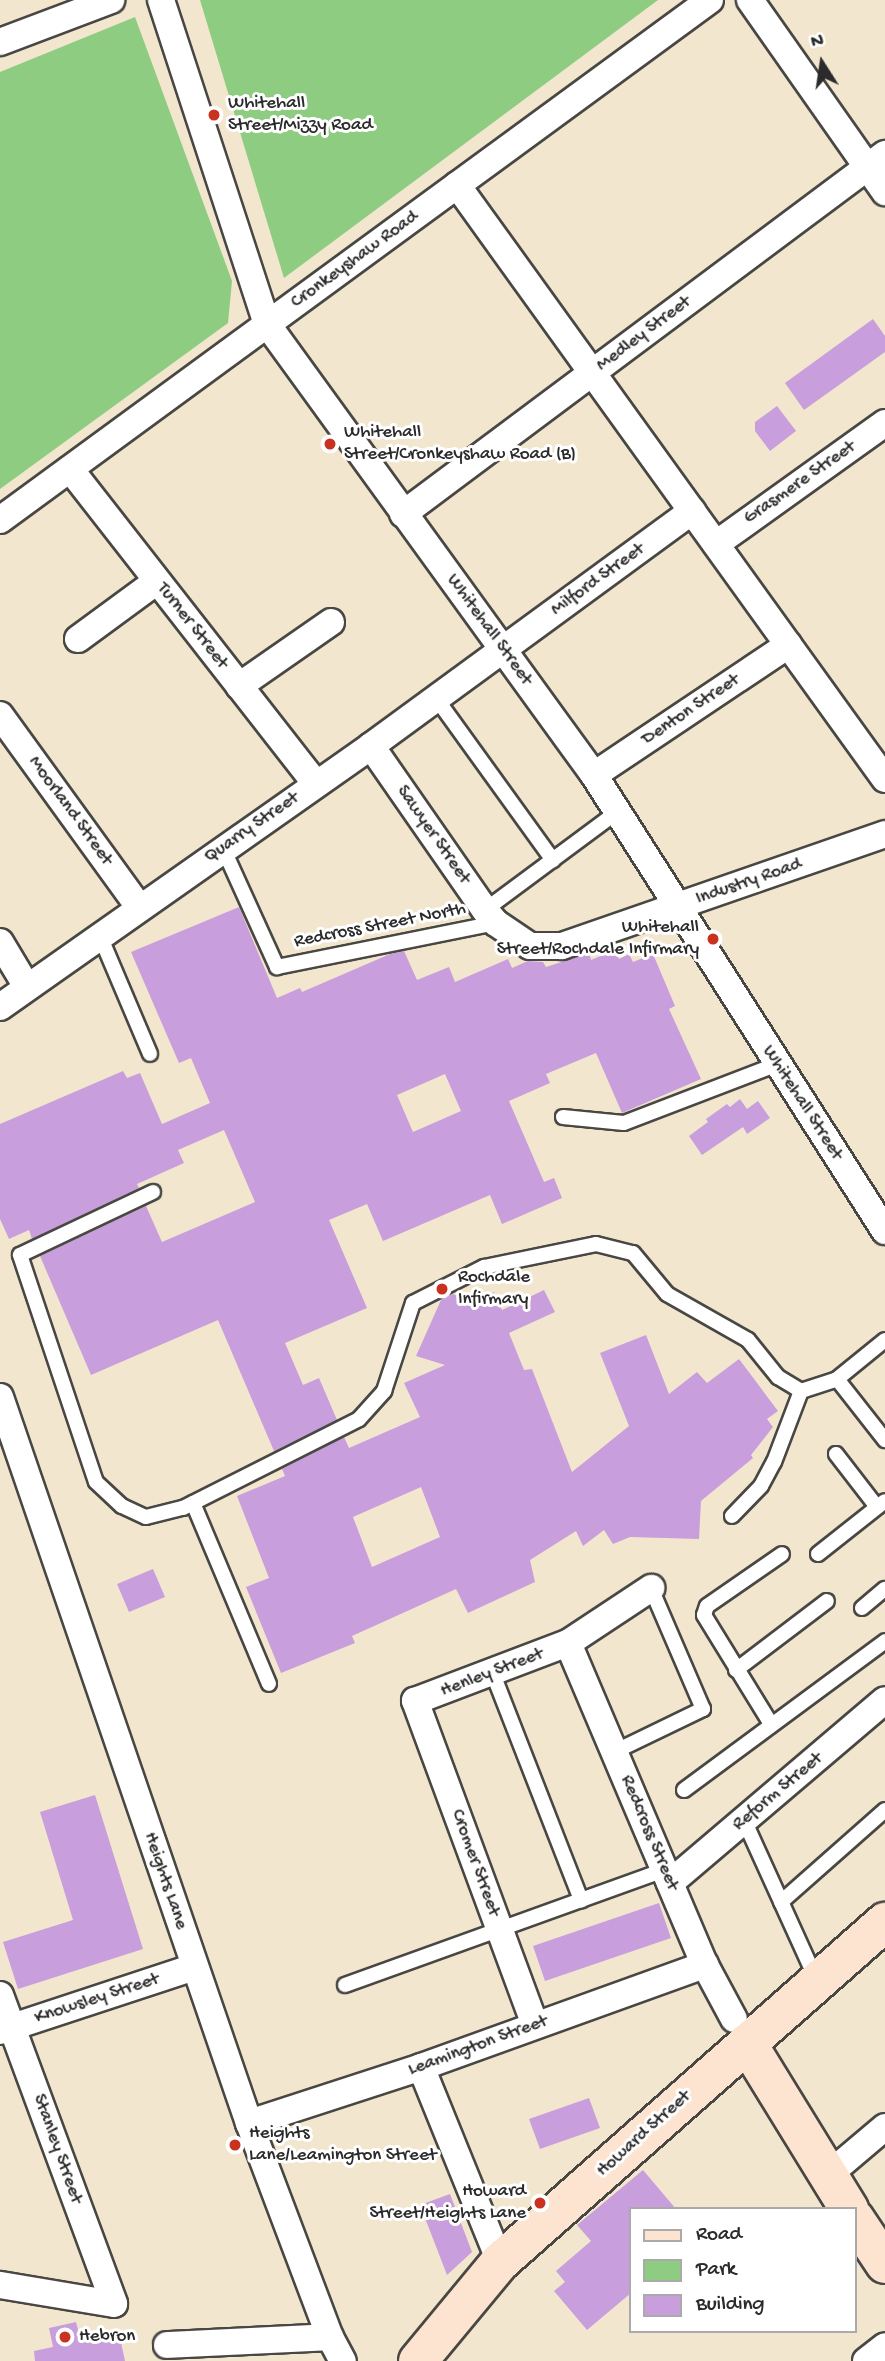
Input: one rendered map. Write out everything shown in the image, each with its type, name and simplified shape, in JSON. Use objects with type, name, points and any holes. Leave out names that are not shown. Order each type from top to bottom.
[{"type":"street","points":[[0,42],[73,6],[111,0]]},
{"type":"street","name":"Whitehall Street","points":[[161,0],[267,324],[594,775],[885,1231]]},
{"type":"street","name":"Cronkeyshaw Road","points":[[0,520],[710,0]]},
{"type":"street","points":[[750,0],[876,160],[885,192]]},
{"type":"street","name":"Medley Street","points":[[403,514],[876,160]]},
{"type":"street","points":[[457,185],[788,645],[882,771]]},
{"type":"street","name":"Grasmere Street","points":[[716,544],[885,423]]},
{"type":"street","name":"Turner Street","points":[[70,469],[314,783]]},
{"type":"street","name":"Milford Street","points":[[504,649],[692,511]]},
{"type":"street","points":[[78,639],[157,581]]},
{"type":"street","points":[[239,686],[331,622]]},
{"type":"street","name":"Denton Street","points":[[594,775],[788,645]]},
{"type":"street","name":"Quarry Street","points":[[0,1007],[504,649]]},
{"type":"street","name":"Moorland Street","points":[[0,715],[139,906]]},
{"type":"street","name":"Sawyer Street","points":[[371,746],[491,916]]},
{"type":"street","name":"Industry Road","points":[[491,916],[530,946],[562,946],[885,834]]},
{"type":"street","points":[[0,942],[27,987]]},
{"type":"street","name":"Heights Lane","points":[[0,1397],[249,2123],[330,2337],[342,2361]]},
{"type":"street","name":"Henley Street","points":[[415,1701],[493,1674],[568,1643],[651,1588]]},
{"type":"street","name":"Redcross Street","points":[[568,1643],[705,1965],[740,2031],[848,2207]]},
{"type":"street","name":"Reform Street","points":[[667,1876],[744,1820],[885,1700]]},
{"type":"street","name":"Cromer Street","points":[[415,1701],[535,2025]]},
{"type":"street","name":"Howard Street","points":[[418,2361],[500,2262],[740,2031],[817,1982],[885,1922]]},
{"type":"street","name":"Leamington Street","points":[[249,2123],[421,2067],[705,1965]]},
{"type":"street","name":"Knowsley Street","points":[[6,2029],[195,1967]]},
{"type":"street","name":"Stanley Street","points":[[0,1995],[6,2029],[114,2304],[0,2285]]},
{"type":"street","points":[[421,2067],[500,2262]]},
{"type":"street","points":[[827,2176],[885,2127]]},
{"type":"street","points":[[857,2222],[885,2263]]},
{"type":"street","points":[[167,2345],[330,2337]]},
{"type":"street","points":[[866,2361],[885,2346]]},
{"type":"lane","points":[[436,698],[553,860]]},
{"type":"lane","points":[[491,916],[553,860],[617,812]]},
{"type":"lane","name":"Redcross Street North","points":[[223,848],[276,967],[491,916]]},
{"type":"lane","points":[[100,936],[150,1055]]},
{"type":"lane","points":[[563,1118],[624,1123],[778,1064]]},
{"type":"lane","points":[[153,1192],[20,1255],[96,1482],[122,1506],[146,1517],[193,1503],[359,1419],[384,1391],[413,1303],[484,1267],[596,1244],[633,1253],[667,1294],[748,1339],[778,1377],[802,1391],[837,1379],[885,1340]]},
{"type":"lane","points":[[837,1379],[885,1440]]},
{"type":"lane","points":[[732,1516],[761,1486],[774,1462],[802,1391]]},
{"type":"lane","points":[[818,1554],[881,1504],[836,1454]]},
{"type":"lane","points":[[193,1503],[269,1685]]},
{"type":"lane","points":[[771,1724],[704,1615],[707,1606],[782,1554]]},
{"type":"lane","points":[[614,1752],[703,1709],[651,1588]]},
{"type":"lane","points":[[862,1608],[885,1589]]},
{"type":"lane","points":[[736,1670],[827,1601]]},
{"type":"lane","points":[[684,1790],[885,1641]]},
{"type":"lane","points":[[493,1674],[581,1900]]},
{"type":"lane","points":[[781,1902],[885,1810]]},
{"type":"lane","points":[[744,1820],[817,1982]]},
{"type":"lane","points":[[345,1985],[581,1900],[667,1876]]},
{"type":"green space","points":[[200,0],[658,0],[284,278]]},
{"type":"green space","points":[[135,17],[232,281],[228,323],[0,489],[0,72]]},
{"type":"building","points":[[873,319],[885,336],[885,352],[804,410],[785,383]]},
{"type":"building","points":[[777,406],[796,431],[770,451],[755,431],[755,422]]},
{"type":"building","points":[[239,907],[277,998],[300,988],[302,992],[390,954],[404,951],[417,980],[449,967],[455,982],[508,959],[512,968],[528,961],[543,962],[546,967],[589,953],[591,960],[615,950],[619,959],[629,954],[633,962],[653,954],[675,1006],[669,1009],[701,1079],[622,1113],[596,1053],[546,1074],[550,1083],[509,1101],[544,1182],[554,1178],[562,1198],[502,1224],[490,1195],[383,1241],[367,1204],[329,1220],[367,1308],[285,1343],[303,1385],[319,1378],[337,1420],[274,1451],[218,1320],[91,1375],[40,1256],[146,1206],[162,1242],[255,1202],[224,1130],[178,1150],[184,1163],[137,1184],[139,1188],[32,1239],[29,1230],[9,1239],[0,1219],[0,1124],[123,1071],[127,1078],[140,1073],[162,1124],[210,1103],[191,1058],[179,1063],[131,952]],"holes":[[[445,1074],[461,1111],[413,1132],[397,1095]]]},
{"type":"building","points":[[740,1099],[747,1109],[758,1101],[770,1118],[747,1134],[743,1127],[702,1155],[689,1136],[708,1122],[706,1119],[727,1104],[730,1107]]},
{"type":"building","name":"Rochdale Infirmary","points":[[544,1290],[555,1312],[509,1333],[524,1370],[532,1369],[572,1472],[629,1426],[600,1353],[646,1335],[669,1394],[697,1372],[707,1383],[739,1359],[778,1411],[767,1419],[773,1427],[751,1455],[753,1458],[701,1501],[699,1539],[630,1537],[613,1544],[604,1530],[583,1546],[576,1531],[530,1560],[535,1582],[468,1613],[456,1589],[352,1636],[355,1643],[281,1673],[246,1587],[269,1578],[237,1496],[285,1476],[282,1469],[344,1437],[349,1448],[420,1417],[404,1383],[445,1365],[416,1356],[441,1300],[453,1294],[473,1303],[494,1292],[502,1310]],"holes":[[[421,1487],[440,1537],[372,1567],[353,1517]]]},
{"type":"building","points":[[153,1569],[165,1597],[129,1612],[117,1584]]},
{"type":"building","points":[[95,1795],[143,1949],[18,1989],[3,1942],[73,1920],[40,1812]]},
{"type":"building","points":[[659,1903],[671,1938],[545,1981],[533,1946]]},
{"type":"building","points":[[589,2098],[600,2128],[540,2149],[529,2119]]},
{"type":"building","points":[[643,2170],[674,2207],[630,2207],[630,2294],[587,2330],[554,2291],[565,2282],[556,2271],[591,2241],[577,2225]]},
{"type":"building","points":[[450,2194],[472,2252],[447,2275],[420,2205]]},
{"type":"building","name":"Hebron","points":[[76,2322],[81,2341],[119,2333],[125,2361],[35,2361],[34,2351],[53,2347],[49,2328]]},
{"type":"place","name":"Whitehall Street/Mizzy Road","points":[[214,115]]},
{"type":"place","name":"Whitehall Street/Cronkeyshaw Road (B)","points":[[330,444]]},
{"type":"place","name":"Whitehall Street/Rochdale Infirmary","points":[[713,939]]},
{"type":"place","name":"Rochdale Infirmary","points":[[442,1289]]},
{"type":"place","name":"Heights Lane/Leamington Street","points":[[235,2145]]},
{"type":"place","name":"Howard Street/Heights Lane","points":[[540,2203]]},
{"type":"place","name":"Hebron","points":[[65,2337]]}]
